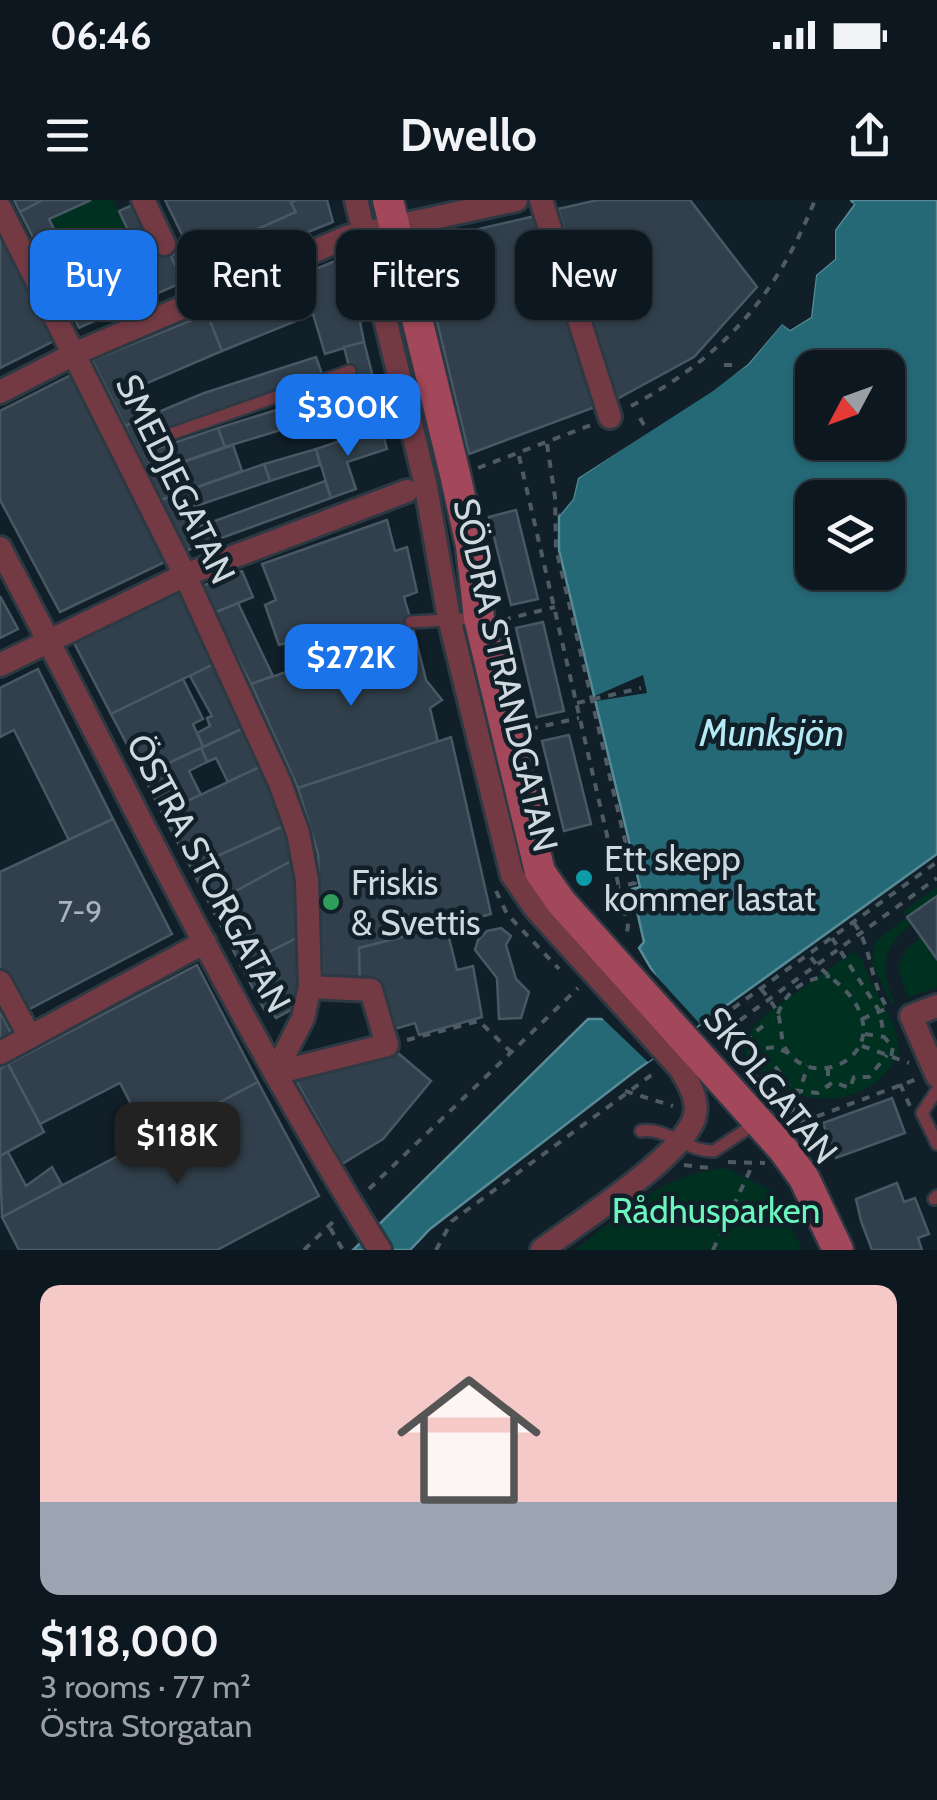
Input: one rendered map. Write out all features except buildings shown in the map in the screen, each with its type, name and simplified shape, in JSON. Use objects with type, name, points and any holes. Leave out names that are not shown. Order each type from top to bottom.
[{"type":"street","points":[[143,200],[164,244]]},
{"type":"street","name":"SÖDRA STRANDGATAN","points":[[356,200],[363,230]]},
{"type":"street","points":[[368,230],[392,213],[516,200]]},
{"type":"street","points":[[541,200],[610,417]]},
{"type":"street","name":"SMEDJEGATAN","points":[[0,208],[185,574],[280,783],[298,833],[307,880],[310,987],[303,1018],[275,1073]]},
{"type":"street","name":"SÖDRA STRANDGATAN","points":[[392,213],[467,528],[477,618]]},
{"type":"street","points":[[0,392],[76,353],[336,245]]},
{"type":"street","name":"SÖDRA STRANDGATAN","points":[[382,320],[425,482],[477,618],[540,872],[623,986]]},
{"type":"street","points":[[0,664],[185,574],[407,491]]},
{"type":"street","name":"ÖSTRA STORGATAN","points":[[0,548],[275,1073],[380,1250]]},
{"type":"street","points":[[0,1054],[205,942]]},
{"type":"street","points":[[0,982],[30,1037]]},
{"type":"street","name":"SKOLGATAN","points":[[623,986],[681,1048],[759,1121],[804,1178],[838,1250]]},
{"type":"street","points":[[275,1073],[388,1045],[370,990],[310,987]]},
{"type":"street","points":[[927,1077],[911,1016],[937,1006]]},
{"type":"street","points":[[542,1250],[681,1141],[695,1116],[695,1099],[681,1048]]},
{"type":"lane","points":[[168,435],[350,372]]},
{"type":"lane","points":[[411,622],[477,618]]},
{"type":"lane","points":[[937,1090],[922,1113],[937,1144]]},
{"type":"lane","points":[[641,1131],[654,1129],[714,1151],[759,1121]]},
{"type":"path","points":[[468,471],[518,456],[610,417],[678,380],[738,329],[784,266],[815,200]]},
{"type":"path","points":[[640,418],[644,425]]},
{"type":"path","points":[[547,444],[556,548],[635,883],[619,887]]},
{"type":"path","points":[[518,456],[628,926],[621,947]]},
{"type":"path","points":[[551,591],[566,587]]},
{"type":"path","points":[[477,618],[554,607]]},
{"type":"path","points":[[558,622],[573,619]]},
{"type":"path","points":[[577,702],[642,688]]},
{"type":"path","points":[[530,729],[581,718]]},
{"type":"path","points":[[585,736],[600,732]]},
{"type":"path","points":[[603,815],[618,812]]},
{"type":"path","points":[[436,1250],[452,1221],[937,862]]},
{"type":"path","points":[[724,1050],[710,1042],[937,878]]},
{"type":"path","points":[[854,922],[861,932],[872,978],[894,1015]]},
{"type":"path","points":[[832,938],[880,1012],[884,1038]]},
{"type":"path","points":[[749,1051],[766,1048],[788,1052],[808,1066],[828,1067],[839,1066],[862,1046],[862,1019],[850,993],[809,955]]},
{"type":"path","points":[[778,1014],[782,1001],[798,986],[813,977],[830,976]]},
{"type":"path","points":[[304,1250],[329,1226],[358,1216],[511,1052],[578,988]]},
{"type":"path","points":[[762,989],[778,1014],[788,1052]]},
{"type":"path","points":[[862,1019],[888,1008]]},
{"type":"path","points":[[388,1045],[479,1020],[511,1052]]},
{"type":"path","points":[[749,1051],[750,1036],[763,1026]]},
{"type":"path","points":[[766,1048],[788,1086],[818,1094],[828,1086],[850,1088],[854,1077],[869,1077],[889,1056],[893,1047],[884,1038],[865,1034]]},
{"type":"path","points":[[862,1046],[913,1065],[927,1077]]},
{"type":"path","points":[[749,1051],[760,1061],[772,1062]]},
{"type":"path","points":[[908,1054],[913,1065]]},
{"type":"path","points":[[734,1058],[802,1122],[927,1077]]},
{"type":"path","points":[[792,1112],[808,1066]]},
{"type":"path","points":[[828,1067],[828,1086]]},
{"type":"path","points":[[900,1084],[908,1105],[922,1113]]},
{"type":"path","points":[[625,1090],[674,1106]]},
{"type":"path","points":[[746,1160],[752,1166]]},
{"type":"path","points":[[752,1166],[764,1164]]},
{"type":"path","points":[[713,1250],[752,1166]]},
{"type":"path","points":[[329,1226],[343,1250]]},
{"type":"green space","points":[[91,200],[113,200],[127,230],[54,230],[49,219]]},
{"type":"green space","points":[[937,887],[937,896],[908,917],[912,924],[889,951],[885,969],[895,1004],[891,1003],[872,964],[875,942],[907,917],[903,912]]},
{"type":"green space","points":[[921,937],[937,959],[937,987],[908,998],[898,967],[906,950]]},
{"type":"green space","points":[[853,952],[862,958],[890,1017],[898,1054],[886,1073],[870,1087],[851,1095],[811,1097],[790,1091],[756,1067],[741,1040],[766,1014]]},
{"type":"green space","name":"Rådhusparken","points":[[726,1168],[775,1192],[802,1250],[575,1250],[664,1186],[683,1177]]},
{"type":"water","name":"Munksjön","points":[[851,200],[937,200],[937,854],[634,1072],[430,1229],[410,1250],[353,1250],[588,1019],[609,1019],[656,977],[639,948],[644,942],[632,889],[640,887],[559,550],[559,516],[573,499],[578,478],[748,364],[782,323],[790,330],[811,317],[816,275],[835,259],[835,230],[854,205]]},
{"type":"pier","points":[[846,200],[854,204],[835,230],[835,259],[816,275],[811,317],[790,330],[782,324],[748,364],[713,391],[578,478],[573,499],[559,516],[574,474],[711,387],[744,360],[779,320],[790,324],[807,314],[811,273],[830,257],[830,229]]},
{"type":"pier","points":[[643,675],[647,693],[596,701],[595,696]]},
{"type":"pier","points":[[647,966],[700,1024],[648,1062],[601,1017],[649,977],[643,970]]},
{"type":"place","name":"Ett skepp kommer lastat","points":[[584,878]]},
{"type":"place","name":"Friskis & Svettis","points":[[331,902]]}]
